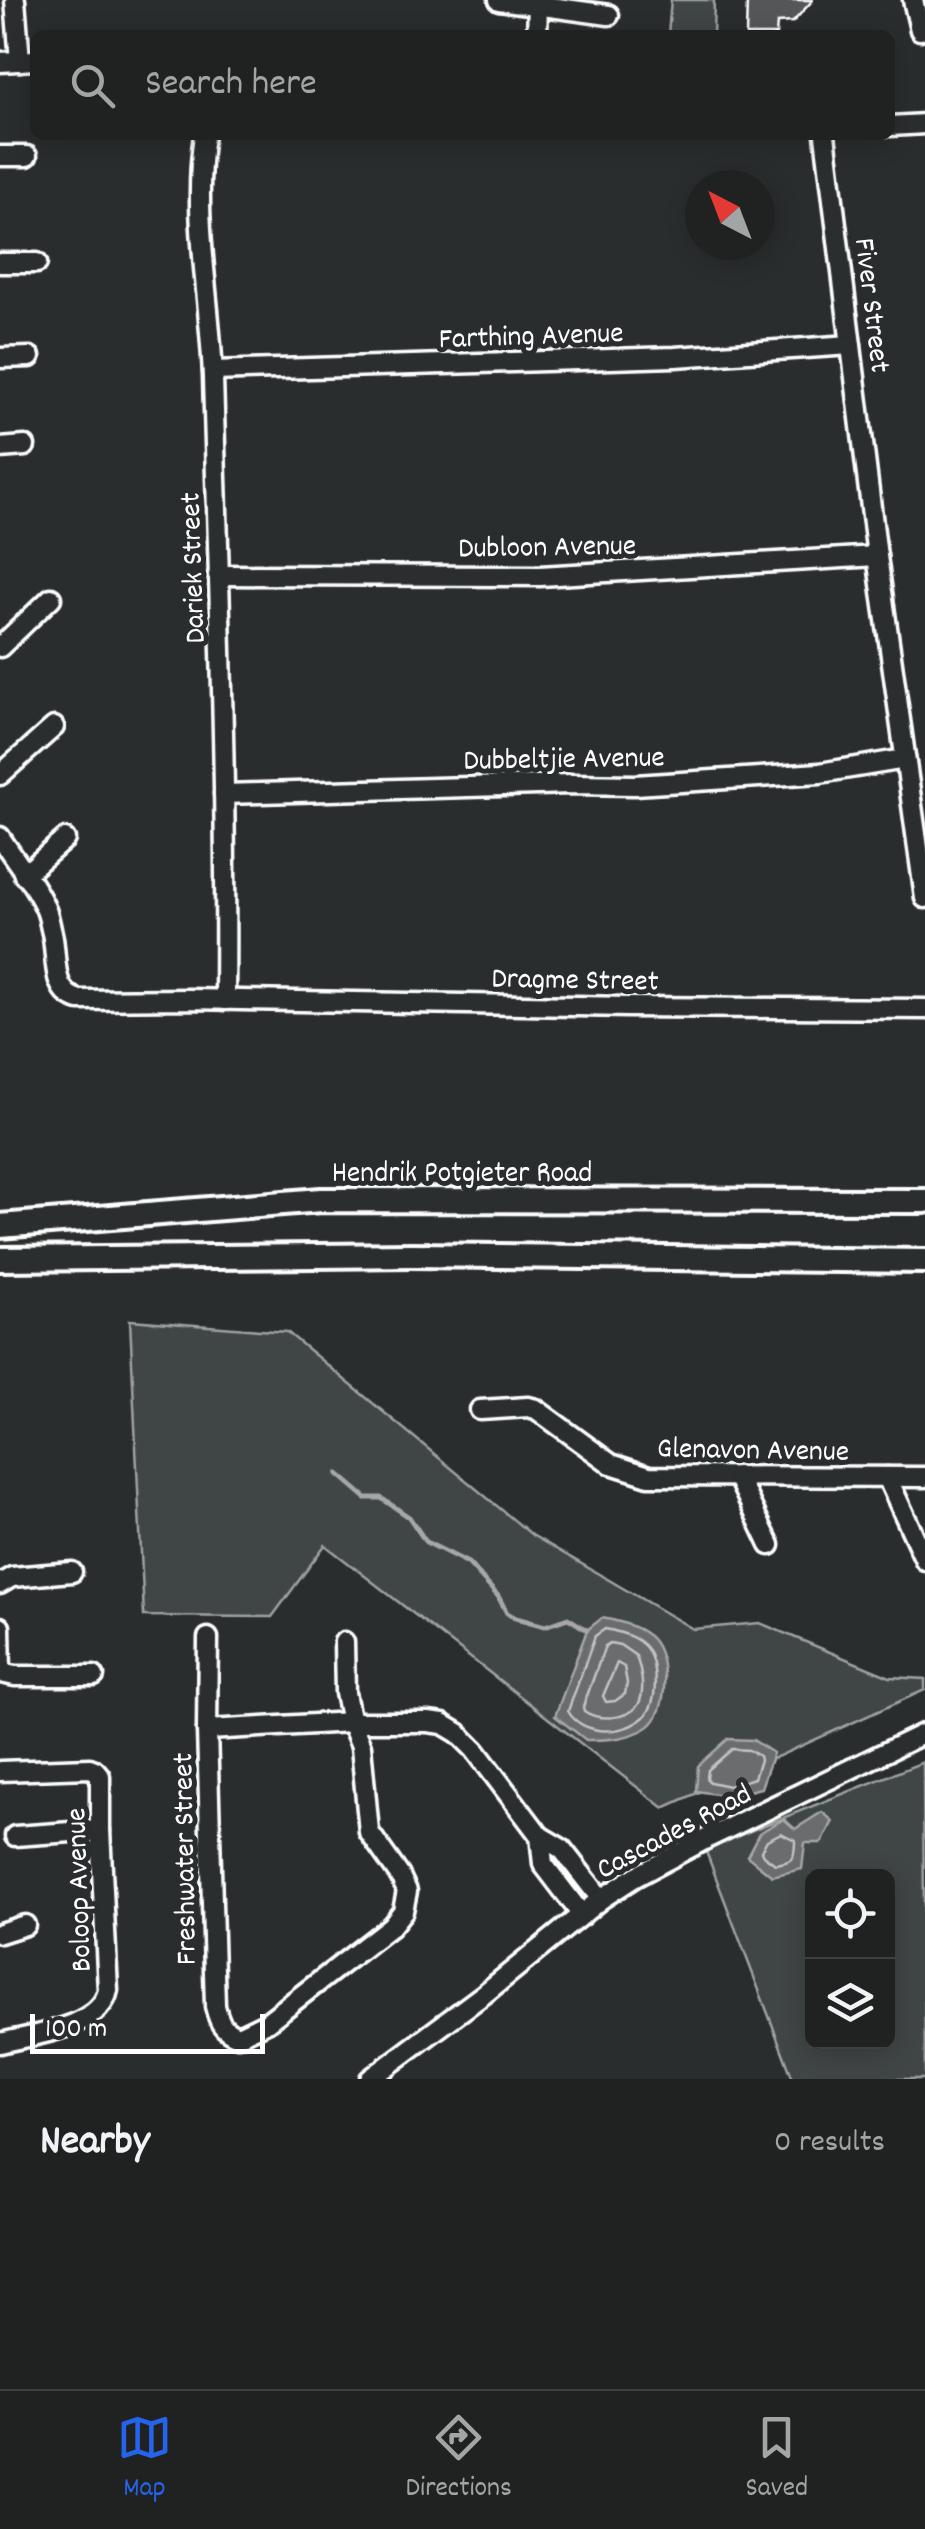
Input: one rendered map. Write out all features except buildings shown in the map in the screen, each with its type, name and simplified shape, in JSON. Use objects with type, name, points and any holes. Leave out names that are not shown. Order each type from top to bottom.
[{"type":"main road","name":"Hendrik Potgieter Road","points":[[0,1226],[321,1200],[925,1201]]},
{"type":"main road","points":[[0,1259],[412,1254],[925,1261]]},
{"type":"street","points":[[0,62],[28,60],[16,0]]},
{"type":"street","points":[[499,0],[609,15]]},
{"type":"street","points":[[912,0],[920,30]]},
{"type":"street","points":[[537,30],[538,5]]},
{"type":"street","points":[[895,126],[925,124]]},
{"type":"street","name":"Dariek Street","points":[[204,140],[200,178],[212,371],[224,794],[225,1000]]},
{"type":"street","name":"Fiver Street","points":[[826,140],[925,898]]},
{"type":"street","points":[[0,156],[27,156]]},
{"type":"street","points":[[0,264],[36,262]]},
{"type":"street","name":"Farthing Avenue","points":[[212,371],[675,357],[851,345]]},
{"type":"street","points":[[0,358],[30,357]]},
{"type":"street","points":[[0,448],[24,446]]},
{"type":"street","name":"Dubloon Avenue","points":[[218,574],[540,576],[878,556]]},
{"type":"street","points":[[0,647],[52,598]]},
{"type":"street","points":[[0,776],[54,726]]},
{"type":"street","name":"Dubbeltjie Avenue","points":[[224,794],[654,784],[820,773],[905,759]]},
{"type":"street","points":[[0,837],[24,875],[65,839]]},
{"type":"street","name":"Dragme Street","points":[[24,875],[46,910],[59,985],[69,998],[79,1000],[925,1009]]},
{"type":"street","name":"Glenavon Avenue","points":[[480,1410],[536,1409],[610,1464],[648,1476],[925,1477]]},
{"type":"street","points":[[737,1476],[770,1545]]},
{"type":"street","points":[[887,1477],[925,1560]]},
{"type":"street","points":[[0,1584],[12,1576],[72,1572]]},
{"type":"street","points":[[0,1627],[0,1674],[94,1676]]},
{"type":"street","name":"Freshwater Street","points":[[208,1638],[214,2006],[219,2023],[238,2036],[266,2022],[391,1926],[403,1911],[406,1891],[400,1876],[369,1832],[361,1746],[352,1722]]},
{"type":"street","points":[[344,1642],[345,1693],[352,1722]]},
{"type":"street","points":[[207,1730],[352,1722],[442,1724],[458,1733],[540,1836],[562,1848],[601,1900]]},
{"type":"street","name":"Cascades Road","points":[[378,2076],[635,1877],[925,1732]]},
{"type":"street","name":"Boloop Avenue","points":[[0,1771],[90,1768],[98,1772],[107,1998],[102,2007],[73,2024],[0,2043]]},
{"type":"street","points":[[14,1836],[100,1830]]},
{"type":"street","points":[[540,1836],[543,1864],[582,1915]]},
{"type":"street","points":[[0,1933],[25,1925]]},
{"type":"shaded area","points":[[671,0],[714,0],[713,30],[668,30]]},
{"type":"shaded area","points":[[130,1320],[287,1332],[532,1535],[693,1629],[760,1623],[890,1677],[925,1679],[925,1690],[664,1808],[325,1545],[272,1617],[144,1616]]},
{"type":"shaded area","points":[[923,1762],[925,2079],[793,2079],[705,1849]]},
{"type":"water","points":[[602,1618],[635,1627],[652,1639],[662,1658],[663,1698],[655,1720],[641,1731],[618,1738],[586,1740],[555,1716],[587,1630]]},
{"type":"water","points":[[728,1739],[753,1740],[773,1753],[761,1788],[729,1796],[696,1791],[698,1766]]},
{"type":"water","points":[[822,1812],[833,1821],[822,1843],[805,1843],[802,1869],[772,1876],[747,1856],[759,1833],[784,1819],[795,1829]]},
{"type":"waterway","points":[[338,1474],[366,1498],[381,1498],[409,1517],[426,1542],[468,1563],[498,1596],[507,1613],[545,1626],[568,1618],[587,1630]]}]
